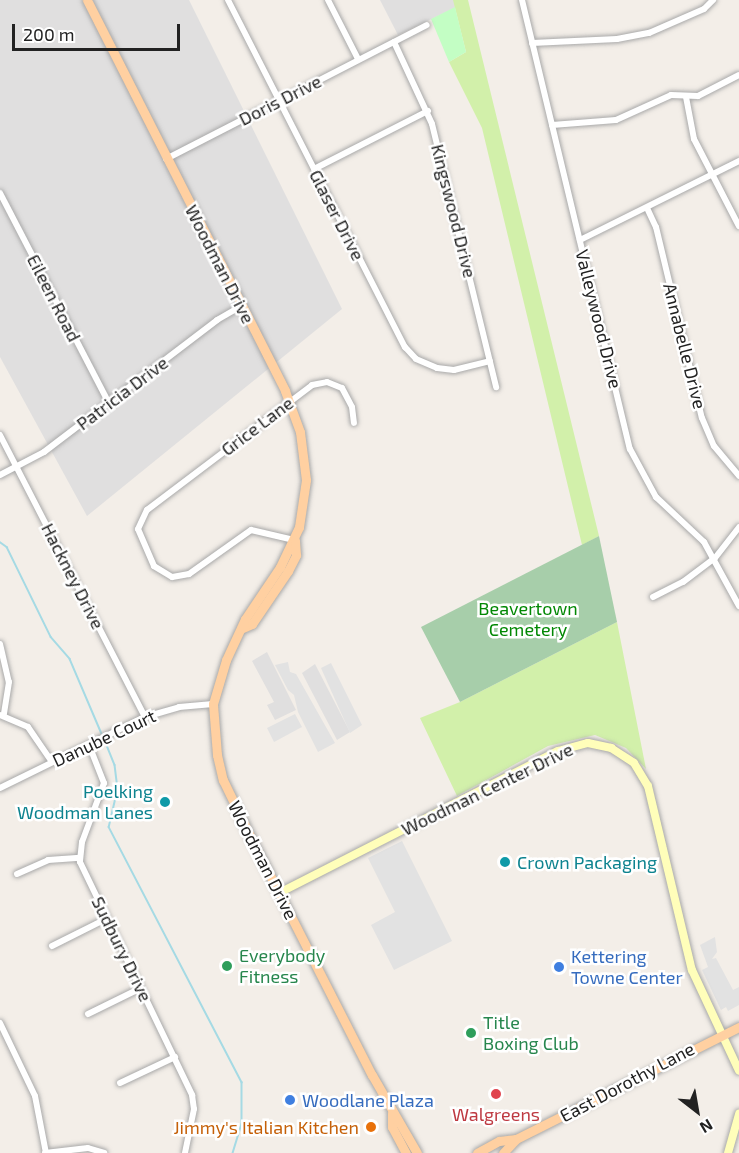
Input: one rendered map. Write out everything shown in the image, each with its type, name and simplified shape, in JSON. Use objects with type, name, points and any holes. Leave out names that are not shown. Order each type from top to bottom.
[{"type":"main road","name":"Woodman Drive","points":[[87,0],[289,400],[305,460],[305,501],[295,540],[296,555],[288,572],[252,624],[243,628],[226,660],[213,704],[214,741],[223,780],[392,1113],[401,1122],[417,1153]]},
{"type":"main road","name":"East Dorothy Lane","points":[[477,1153],[499,1142],[516,1139],[739,1027]]},
{"type":"main road","name":"Woodman Drive","points":[[392,1113],[392,1127],[405,1153]]},
{"type":"main road","name":"East Dorothy Lane","points":[[504,1153],[516,1139]]},
{"type":"street","name":"Glaser Drive","points":[[228,0],[411,354],[428,365],[446,370],[490,361]]},
{"type":"street","points":[[328,0],[358,59]]},
{"type":"street","name":"Valleywood Drive","points":[[522,0],[635,462],[656,497],[700,538],[715,558],[739,606]]},
{"type":"street","points":[[532,43],[617,39],[649,33],[697,13],[712,0]]},
{"type":"street","name":"Doris Drive","points":[[166,159],[427,25]]},
{"type":"street","name":"Kingswood Drive","points":[[394,42],[428,111],[496,387]]},
{"type":"street","points":[[552,125],[616,120],[671,95],[698,96],[739,75]]},
{"type":"street","points":[[686,97],[692,132],[739,226]]},
{"type":"street","points":[[314,169],[428,111]]},
{"type":"street","points":[[580,240],[739,161]]},
{"type":"street","name":"Eileen Road","points":[[0,193],[109,403]]},
{"type":"street","name":"Annabelle Drive","points":[[647,208],[658,235],[702,418],[714,446],[739,477]]},
{"type":"street","name":"Patricia Drive","points":[[0,475],[17,467],[109,403],[241,306]]},
{"type":"street","name":"Grice Lane","points":[[295,540],[251,530],[189,574],[172,577],[156,569],[140,539],[139,524],[147,510],[289,400],[316,382],[333,383],[350,400],[354,423]]},
{"type":"street","name":"Hackney Drive","points":[[0,435],[145,717]]},
{"type":"street","points":[[653,597],[682,582],[715,558],[739,527]]},
{"type":"street","points":[[0,644],[9,682],[2,715],[36,734],[52,762]]},
{"type":"street","name":"Danube Court","points":[[0,788],[145,717],[178,707],[213,704]]},
{"type":"street","name":"Woodman Center Drive","points":[[279,893],[551,754],[579,744],[604,746],[634,763],[648,786],[692,970],[739,1071]]},
{"type":"street","points":[[17,874],[48,860],[80,858],[104,783],[89,745]]},
{"type":"street","name":"Sudbury Drive","points":[[80,858],[106,919],[175,1057],[194,1102],[185,1153]]},
{"type":"street","points":[[52,946],[106,919]]},
{"type":"street","points":[[88,1014],[141,988]]},
{"type":"street","points":[[0,1023],[35,1096],[46,1153],[88,1148],[104,1153]]},
{"type":"street","points":[[120,1083],[175,1057]]},
{"type":"street","points":[[728,1153],[739,1114]]},
{"type":"shaded area","points":[[0,0],[189,0],[342,309],[87,516],[0,357]]},
{"type":"shaded area","points":[[380,0],[457,0],[459,6],[398,35]]},
{"type":"shaded area","points":[[267,652],[296,710],[275,720],[267,705],[274,702],[252,661]]},
{"type":"shaded area","points":[[288,662],[290,672],[296,674],[335,743],[318,752],[298,712],[294,695],[288,690],[275,665]]},
{"type":"shaded area","points":[[331,663],[362,725],[350,733],[321,668]]},
{"type":"shaded area","points":[[315,664],[350,732],[337,740],[302,673]]},
{"type":"shaded area","points":[[295,714],[302,727],[274,742],[267,728]]},
{"type":"shaded area","points":[[402,841],[452,941],[394,970],[371,925],[395,912],[368,858]]},
{"type":"shaded area","points":[[715,937],[717,952],[712,959],[716,958],[733,990],[739,987],[739,1005],[728,1011],[726,1007],[721,1010],[702,970],[708,967],[700,945]]},
{"type":"green space","points":[[453,0],[468,0],[599,536],[582,545],[482,128],[449,62],[466,52]]},
{"type":"green space","points":[[455,7],[466,52],[449,62],[431,19]]},
{"type":"green space","name":"Beavertown Cemetery","points":[[599,536],[617,622],[460,702],[421,627]]},
{"type":"green space","points":[[617,622],[646,769],[626,748],[595,735],[548,746],[457,796],[420,718],[460,702]]},
{"type":"waterway","points":[[0,542],[7,547],[51,637],[70,659],[102,734]]},
{"type":"waterway","points":[[104,738],[115,765],[118,789],[109,827],[242,1082],[242,1124],[233,1153]]},
{"type":"place","name":"Poelking Woodman Lanes","points":[[165,802]]},
{"type":"place","name":"Crown Packaging","points":[[505,862]]},
{"type":"place","name":"Everybody Fitness","points":[[227,966]]},
{"type":"place","name":"Kettering Towne Center","points":[[559,967]]},
{"type":"place","name":"Title Boxing Club","points":[[471,1033]]},
{"type":"place","name":"Walgreens","points":[[496,1094]]},
{"type":"place","name":"Woodlane Plaza","points":[[290,1100]]},
{"type":"place","name":"Jimmy's Italian Kitchen","points":[[371,1127]]}]
